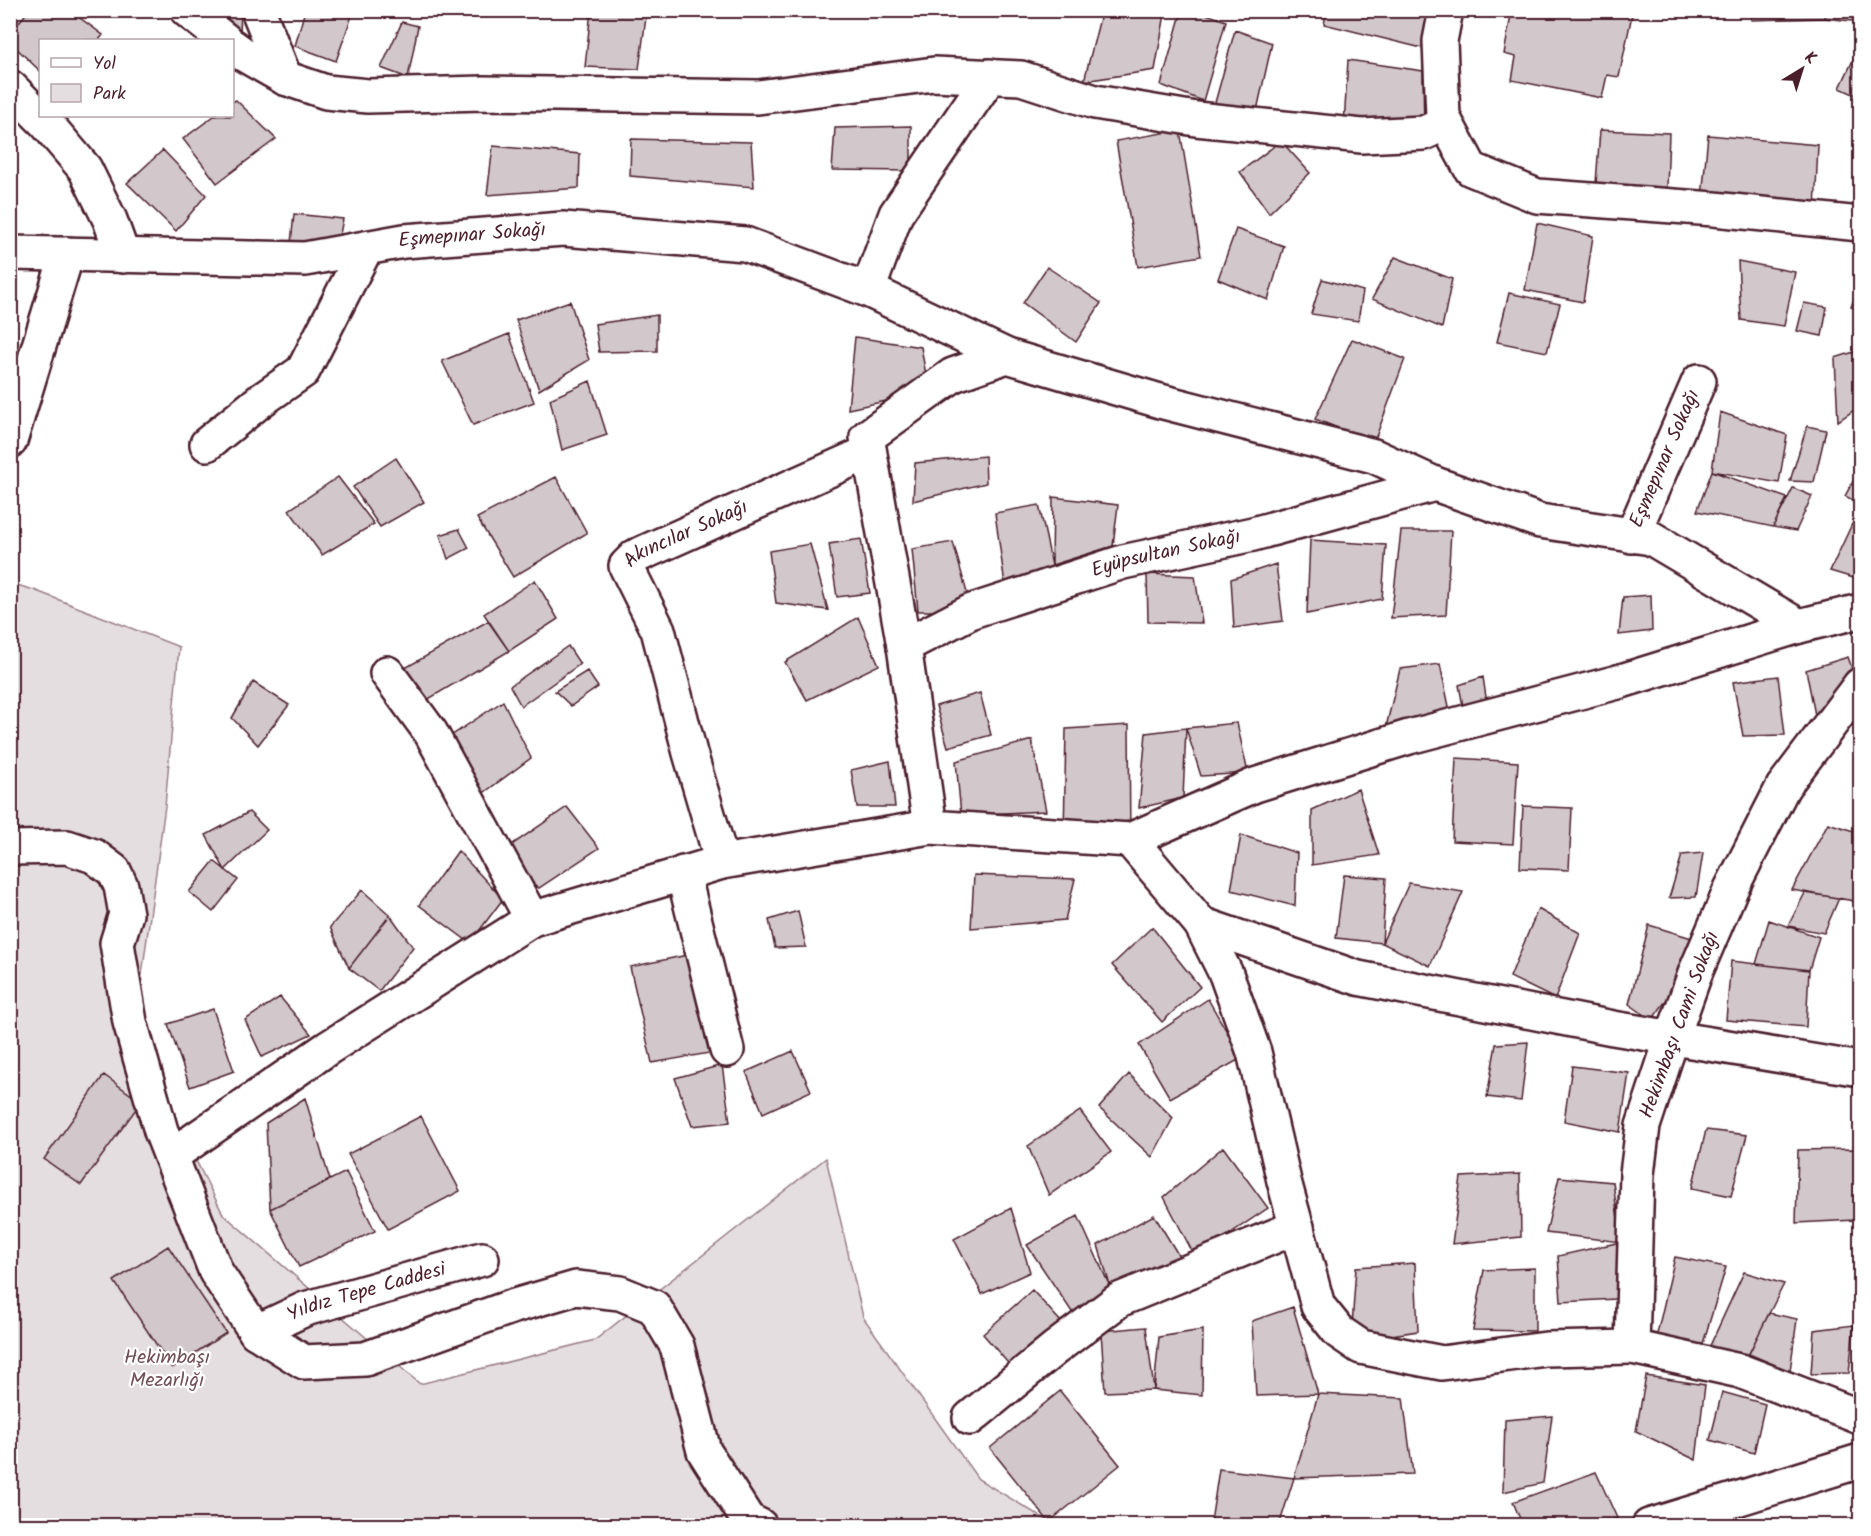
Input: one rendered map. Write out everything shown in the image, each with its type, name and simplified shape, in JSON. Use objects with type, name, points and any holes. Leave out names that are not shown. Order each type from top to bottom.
[{"type":"street","points":[[187,10],[224,39]]},
{"type":"street","points":[[258,10],[285,78]]},
{"type":"street","points":[[1446,10],[1440,41],[1443,117],[1471,169],[1537,196],[1860,224]]},
{"type":"street","points":[[234,47],[285,78],[326,92],[368,96],[484,93],[758,97],[934,74],[1022,78],[1095,102],[1196,119],[1362,136],[1424,133],[1446,123]]},
{"type":"street","points":[[868,290],[896,214],[990,76]]},
{"type":"street","points":[[10,87],[39,116]]},
{"type":"street","points":[[40,117],[85,169],[110,220],[123,255]]},
{"type":"street","name":"Eşmepınar Sokağı","points":[[10,253],[305,259],[404,241],[563,229],[745,243],[868,290],[1007,356],[1160,401],[1374,456],[1435,484],[1540,521],[1651,538],[1799,626]]},
{"type":"street","points":[[207,444],[260,401],[303,371],[366,248]]},
{"type":"street","points":[[10,441],[67,254]]},
{"type":"street","points":[[930,827],[904,646],[867,437],[953,375],[1007,356]]},
{"type":"street","name":"Eşmepınar Sokağı","points":[[1632,536],[1699,381]]},
{"type":"street","name":"Akıncılar Sokağı","points":[[722,862],[690,753],[658,630],[626,566],[636,556],[869,453]]},
{"type":"street","name":"Eyüpsultan Sokağı","points":[[904,646],[972,611],[1123,562],[1253,534],[1435,484]]},
{"type":"street","points":[[171,1156],[328,1048],[532,919],[722,862],[930,827],[1130,840],[1255,785],[1409,737],[1618,682],[1799,626],[1860,611]]},
{"type":"street","points":[[387,673],[431,734],[532,919]]},
{"type":"street","name":"Hekimbaşı Cami Sokağı","points":[[1632,1347],[1637,1174],[1642,1126],[1672,1038],[1696,971],[1731,889],[1783,788],[1860,685]]},
{"type":"street","points":[[1130,840],[1201,924],[1226,974],[1254,1052],[1318,1306],[1339,1332],[1361,1347],[1442,1363],[1546,1349],[1632,1347],[1740,1371],[1860,1417]]},
{"type":"street","points":[[10,848],[67,847],[94,855],[114,871],[121,886],[126,914],[117,943],[130,1022],[161,1131],[216,1272],[256,1332],[304,1362],[365,1359],[511,1307],[576,1288],[620,1293],[654,1307],[676,1346],[704,1451],[748,1520],[760,1526]]},
{"type":"street","points":[[683,873],[727,1050]]},
{"type":"street","points":[[1201,924],[1358,978],[1613,1028],[1860,1069]]},
{"type":"street","points":[[970,1418],[1054,1349],[1119,1300],[1297,1227]]},
{"type":"street","name":"Yıldız Tepe Caddesi","points":[[256,1332],[305,1309],[482,1259]]},
{"type":"street","points":[[1650,1526],[1860,1461]]},
{"type":"green space","name":"Hekimbaşı Mezarlığı","points":[[10,583],[34,590],[179,647],[165,806],[141,982],[147,1050],[178,1125],[223,1214],[420,1384],[595,1340],[826,1158],[863,1317],[978,1479],[1055,1525],[11,1525]]},
{"type":"building","points":[[29,10],[69,10],[103,35],[100,39],[39,39],[39,70],[10,42],[10,33]]},
{"type":"building","points":[[215,10],[241,10],[240,34],[213,30]]},
{"type":"building","points":[[305,10],[354,10],[336,61],[295,46]]},
{"type":"building","points":[[591,10],[647,10],[639,69],[585,67]]},
{"type":"building","points":[[1102,10],[1150,10],[1165,14],[1155,70],[1084,81]]},
{"type":"building","points":[[1182,10],[1195,10],[1226,21],[1203,101],[1161,85]]},
{"type":"building","points":[[1327,10],[1432,10],[1426,49],[1324,24]]},
{"type":"building","points":[[1512,10],[1633,10],[1619,77],[1607,75],[1602,98],[1512,80],[1516,57],[1504,54]]},
{"type":"building","points":[[1752,10],[1827,10],[1825,18],[1751,20]]},
{"type":"building","points":[[1827,10],[1860,10],[1860,22],[1825,18]]},
{"type":"building","points":[[402,22],[418,26],[408,78],[381,68]]},
{"type":"building","points":[[1235,30],[1272,43],[1254,124],[1213,110]]},
{"type":"building","points":[[1860,45],[1860,97],[1840,88]]},
{"type":"building","points":[[1348,60],[1423,71],[1424,133],[1344,124]]},
{"type":"building","points":[[236,100],[276,139],[217,183],[183,139],[213,117],[234,117],[234,101]]},
{"type":"building","points":[[911,126],[911,171],[832,170],[835,128]]},
{"type":"building","points":[[1180,130],[1201,256],[1138,267],[1116,141]]},
{"type":"building","points":[[1600,130],[1669,133],[1667,188],[1596,183]]},
{"type":"building","points":[[1708,135],[1818,145],[1815,210],[1701,208]]},
{"type":"building","points":[[631,139],[751,142],[754,187],[630,176]]},
{"type":"building","points":[[1281,141],[1310,173],[1269,213],[1240,172]]},
{"type":"building","points":[[493,146],[580,154],[579,188],[487,195]]},
{"type":"building","points":[[163,150],[206,195],[176,231],[127,183]]},
{"type":"building","points":[[294,214],[343,219],[339,239],[291,243]]},
{"type":"building","points":[[1537,223],[1593,236],[1583,302],[1525,290]]},
{"type":"building","points":[[1236,229],[1284,246],[1268,300],[1218,279]]},
{"type":"building","points":[[1395,257],[1452,279],[1442,328],[1372,299]]},
{"type":"building","points":[[1738,261],[1795,272],[1784,326],[1741,320]]},
{"type":"building","points":[[1047,267],[1101,303],[1076,342],[1023,303]]},
{"type":"building","points":[[1322,279],[1363,291],[1358,321],[1311,314]]},
{"type":"building","points":[[1860,283],[1860,310],[1851,307]]},
{"type":"building","points":[[1509,293],[1560,304],[1547,352],[1497,342]]},
{"type":"building","points":[[570,301],[589,360],[539,390],[516,320]]},
{"type":"building","points":[[1804,303],[1827,307],[1822,336],[1797,331]]},
{"type":"building","points":[[657,315],[657,351],[599,352],[595,324]]},
{"type":"building","points":[[509,334],[534,402],[473,425],[442,361]]},
{"type":"building","points":[[855,337],[921,347],[929,392],[848,409]]},
{"type":"building","points":[[1352,339],[1405,359],[1374,442],[1315,419]]},
{"type":"building","points":[[1860,350],[1860,406],[1838,421],[1835,358]]},
{"type":"building","points":[[590,381],[607,435],[562,450],[550,399]]},
{"type":"building","points":[[1720,412],[1787,435],[1779,483],[1712,471]]},
{"type":"building","points":[[1807,426],[1826,430],[1814,482],[1790,481]]},
{"type":"building","points":[[985,456],[986,483],[913,501],[915,463]]},
{"type":"building","points":[[396,458],[424,502],[380,527],[353,487]]},
{"type":"building","points":[[1860,469],[1860,504],[1845,496]]},
{"type":"building","points":[[1712,471],[1787,498],[1773,527],[1697,511]]},
{"type":"building","points":[[338,477],[374,524],[322,555],[289,510]]},
{"type":"building","points":[[556,477],[587,533],[513,577],[477,518]]},
{"type":"building","points":[[1793,488],[1812,496],[1796,531],[1773,527]]},
{"type":"building","points":[[1053,497],[1118,505],[1113,546],[1052,565]]},
{"type":"building","points":[[1039,505],[1056,584],[1007,599],[995,513]]},
{"type":"building","points":[[1852,524],[1860,528],[1860,580],[1830,571]]},
{"type":"building","points":[[459,529],[469,548],[448,559],[440,535]]},
{"type":"building","points":[[1401,531],[1451,531],[1446,615],[1391,618]]},
{"type":"building","points":[[861,539],[870,593],[837,597],[829,544]]},
{"type":"building","points":[[1310,540],[1386,545],[1382,599],[1307,614]]},
{"type":"building","points":[[953,542],[972,611],[918,611],[912,549]]},
{"type":"building","points":[[810,544],[828,610],[776,603],[769,551]]},
{"type":"building","points":[[1276,564],[1283,621],[1234,628],[1231,579]]},
{"type":"building","points":[[1147,574],[1195,576],[1202,623],[1148,622]]},
{"type":"building","points":[[535,580],[558,619],[509,651],[484,614]]},
{"type":"building","points":[[1651,595],[1652,631],[1619,635],[1623,597]]},
{"type":"building","points":[[858,617],[879,665],[807,700],[785,662]]},
{"type":"building","points":[[488,621],[509,651],[422,703],[405,668]]},
{"type":"building","points":[[568,646],[580,664],[521,706],[510,686]]},
{"type":"building","points":[[1848,657],[1859,689],[1817,725],[1806,670]]},
{"type":"building","points":[[1440,664],[1450,711],[1386,727],[1400,669]]},
{"type":"building","points":[[587,671],[598,687],[571,706],[555,691]]},
{"type":"building","points":[[1778,676],[1785,735],[1743,736],[1733,682]]},
{"type":"building","points":[[1483,677],[1487,704],[1466,722],[1459,685]]},
{"type":"building","points":[[253,682],[289,705],[258,745],[232,718]]},
{"type":"building","points":[[980,693],[991,735],[948,747],[936,706]]},
{"type":"building","points":[[503,701],[531,758],[478,797],[442,742]]},
{"type":"building","points":[[1237,723],[1248,773],[1201,776],[1186,728]]},
{"type":"building","points":[[1129,725],[1130,840],[1064,836],[1066,729]]},
{"type":"building","points":[[1186,728],[1183,798],[1139,808],[1146,733]]},
{"type":"building","points":[[1032,740],[1046,811],[961,815],[956,761]]},
{"type":"building","points":[[1456,758],[1518,762],[1513,844],[1452,841]]},
{"type":"building","points":[[890,761],[895,807],[857,807],[851,770]]},
{"type":"building","points":[[1358,789],[1379,855],[1312,865],[1312,810]]},
{"type":"building","points":[[1523,806],[1572,808],[1569,870],[1520,868]]},
{"type":"building","points":[[567,807],[599,848],[539,888],[497,855]]},
{"type":"building","points":[[249,812],[267,830],[225,870],[206,835]]},
{"type":"building","points":[[1828,823],[1860,833],[1860,902],[1792,890]]},
{"type":"building","points":[[1241,835],[1297,853],[1295,906],[1231,890]]},
{"type":"building","points":[[458,851],[503,899],[470,943],[419,905]]},
{"type":"building","points":[[1703,853],[1696,897],[1669,898],[1682,855]]},
{"type":"building","points":[[214,861],[238,880],[213,912],[189,892]]},
{"type":"building","points":[[974,875],[1075,879],[1065,920],[971,928]]},
{"type":"building","points":[[1344,875],[1386,878],[1382,943],[1336,938]]},
{"type":"building","points":[[1409,883],[1463,892],[1430,966],[1382,943]]},
{"type":"building","points":[[362,890],[390,915],[349,968],[330,927]]},
{"type":"building","points":[[1805,893],[1839,898],[1824,933],[1788,926]]},
{"type":"building","points":[[1538,909],[1580,933],[1555,999],[1510,977]]},
{"type":"building","points":[[798,911],[806,947],[775,948],[769,920]]},
{"type":"building","points":[[390,915],[413,947],[379,991],[349,968]]},
{"type":"building","points":[[1769,920],[1819,937],[1809,970],[1756,964]]},
{"type":"building","points":[[1649,925],[1708,943],[1652,1020],[1629,1004]]},
{"type":"building","points":[[1152,927],[1200,987],[1162,1022],[1112,965]]},
{"type":"building","points":[[702,952],[727,1050],[652,1063],[630,967]]},
{"type":"building","points":[[1731,961],[1809,970],[1806,1027],[1726,1020]]},
{"type":"building","points":[[280,997],[311,1034],[262,1057],[245,1020]]},
{"type":"building","points":[[1208,999],[1242,1058],[1170,1098],[1139,1045]]},
{"type":"building","points":[[213,1009],[234,1071],[190,1087],[168,1024]]},
{"type":"building","points":[[1528,1042],[1521,1101],[1487,1097],[1496,1044]]},
{"type":"building","points":[[793,1051],[811,1091],[763,1113],[746,1072]]},
{"type":"building","points":[[722,1065],[730,1122],[692,1126],[675,1078]]},
{"type":"building","points":[[1572,1066],[1629,1073],[1620,1132],[1564,1121]]},
{"type":"building","points":[[1129,1074],[1173,1118],[1152,1157],[1099,1108]]},
{"type":"building","points":[[104,1075],[141,1102],[81,1185],[44,1159]]},
{"type":"building","points":[[305,1098],[330,1180],[270,1209],[266,1123]]},
{"type":"building","points":[[1080,1111],[1111,1152],[1049,1195],[1028,1146]]},
{"type":"building","points":[[421,1116],[460,1191],[388,1229],[348,1154]]},
{"type":"building","points":[[1706,1130],[1747,1135],[1731,1196],[1692,1188]]},
{"type":"building","points":[[1223,1147],[1268,1208],[1195,1257],[1164,1197]]},
{"type":"building","points":[[1856,1149],[1856,1220],[1796,1223],[1798,1150]]},
{"type":"building","points":[[346,1172],[375,1231],[299,1267],[270,1209]]},
{"type":"building","points":[[1520,1174],[1521,1237],[1452,1244],[1461,1177]]},
{"type":"building","points":[[1559,1177],[1613,1182],[1621,1242],[1546,1233]]},
{"type":"building","points":[[1011,1208],[1030,1272],[982,1294],[954,1239]]},
{"type":"building","points":[[1154,1215],[1182,1261],[1111,1289],[1098,1245]]},
{"type":"building","points":[[1078,1216],[1111,1289],[1074,1315],[1027,1245]]},
{"type":"building","points":[[1621,1242],[1634,1298],[1561,1302],[1558,1256]]},
{"type":"building","points":[[168,1246],[226,1333],[172,1368],[114,1281]]},
{"type":"building","points":[[1675,1257],[1726,1267],[1702,1347],[1657,1334]]},
{"type":"building","points":[[1415,1263],[1418,1331],[1351,1341],[1356,1267]]},
{"type":"building","points":[[1535,1268],[1535,1331],[1473,1330],[1484,1270]]},
{"type":"building","points":[[1744,1272],[1784,1284],[1740,1371],[1702,1363]]},
{"type":"building","points":[[1032,1290],[1062,1323],[1013,1369],[983,1334]]},
{"type":"building","points":[[1293,1307],[1318,1394],[1256,1396],[1252,1321]]},
{"type":"building","points":[[1769,1313],[1797,1319],[1790,1371],[1749,1354]]},
{"type":"building","points":[[1854,1325],[1849,1373],[1811,1374],[1814,1330]]},
{"type":"building","points":[[1146,1327],[1154,1390],[1105,1392],[1101,1331]]},
{"type":"building","points":[[1203,1330],[1202,1395],[1154,1390],[1159,1337]]},
{"type":"building","points":[[1646,1376],[1705,1385],[1696,1460],[1636,1431]]},
{"type":"building","points":[[1060,1391],[1120,1465],[1049,1522],[990,1448]]},
{"type":"building","points":[[1722,1392],[1765,1404],[1754,1453],[1710,1440]]},
{"type":"building","points":[[1318,1394],[1403,1398],[1413,1474],[1294,1478]]},
{"type":"building","points":[[1552,1416],[1543,1483],[1503,1492],[1505,1420]]},
{"type":"building","points":[[1219,1469],[1294,1478],[1279,1526],[1220,1526],[1211,1522]]},
{"type":"building","points":[[1596,1472],[1617,1518],[1598,1526],[1523,1526],[1513,1502]]}]
